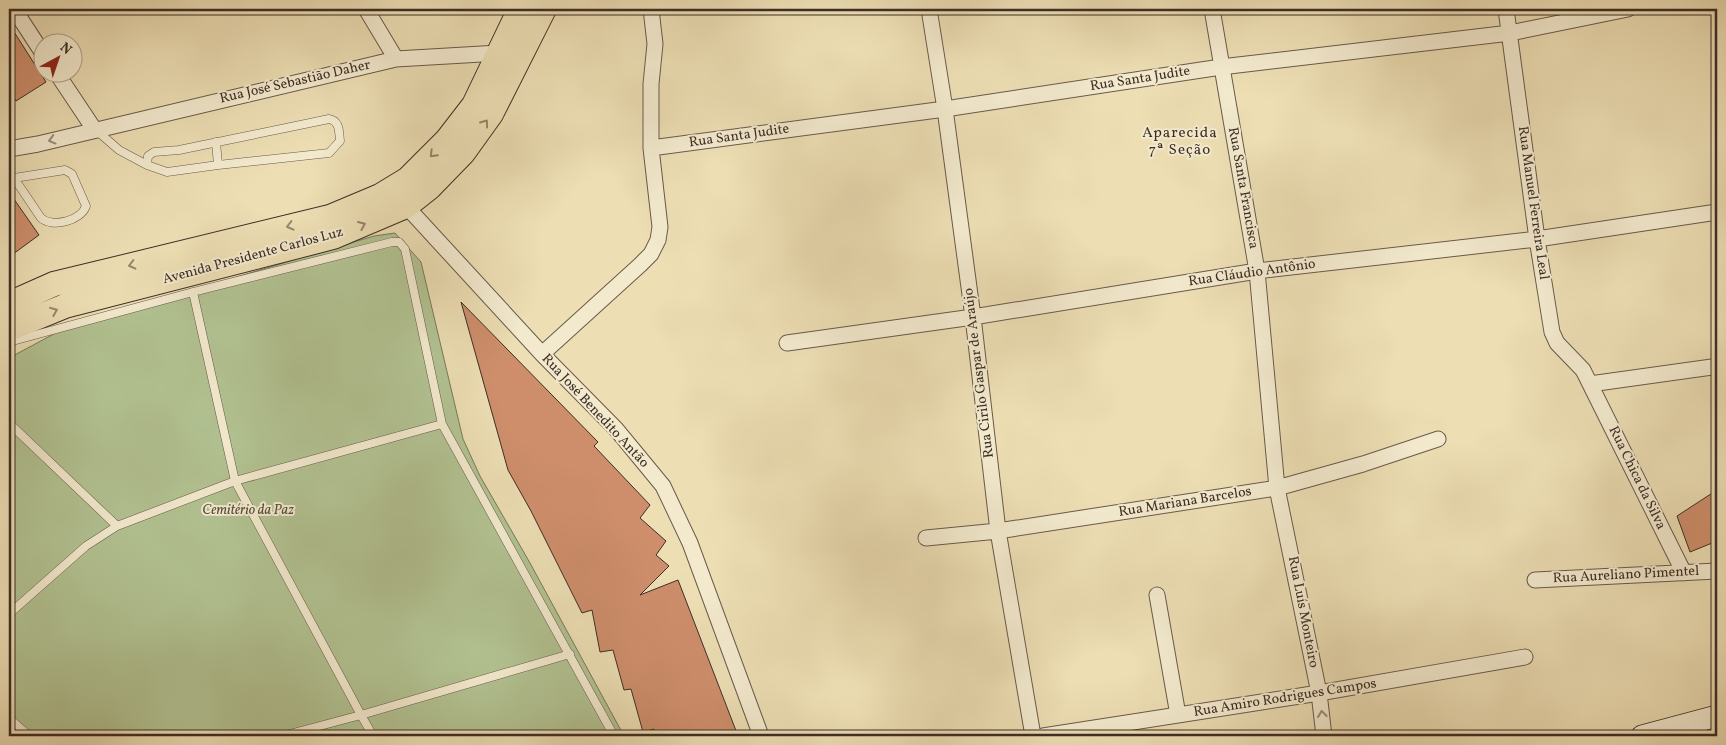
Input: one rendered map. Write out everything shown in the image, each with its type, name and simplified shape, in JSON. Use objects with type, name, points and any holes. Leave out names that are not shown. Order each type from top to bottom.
[{"type":"main road","name":"Avenida Presidente Carlos Luz","points":[[9,304],[54,284],[330,217],[380,196],[408,178],[447,140],[474,105],[520,9]]},
{"type":"main road","name":"Avenida Presidente Carlos Luz","points":[[9,329],[65,306],[333,237],[406,206],[430,187],[463,153],[492,114],[544,9]]},
{"type":"main road","points":[[1642,736],[1717,716]]},
{"type":"street","points":[[366,9],[396,59]]},
{"type":"street","points":[[542,354],[640,265],[651,254],[658,240],[660,227],[651,148],[651,84],[655,44],[651,9]]},
{"type":"street","name":"Rua Cirilo Gaspar de Araújo","points":[[928,9],[945,109],[973,317],[998,531],[1033,736]]},
{"type":"street","name":"Rua Santa Francisca","points":[[1212,9],[1258,270],[1277,488]]},
{"type":"street","name":"Rua Manuel Ferreira Leal","points":[[1506,9],[1537,239],[1552,332],[1557,343],[1583,370],[1590,384]]},
{"type":"street","name":"Rua Santa Judite","points":[[651,148],[945,109],[1221,67],[1510,34],[1628,9]]},
{"type":"street","points":[[13,10],[32,38]]},
{"type":"street","name":"Rua José Sebastião Daher","points":[[9,149],[38,144],[94,129],[396,59],[499,53]]},
{"type":"street","points":[[63,82],[94,129]]},
{"type":"street","name":"Rua José Benedito Antão","points":[[406,206],[542,354],[616,430],[663,486],[690,543],[761,736]]},
{"type":"street","name":"Rua Cláudio Antônio","points":[[787,343],[973,317],[1258,270],[1537,239],[1717,212]]},
{"type":"street","points":[[1590,384],[1712,367]]},
{"type":"street","name":"Rua Chica da Silva","points":[[1590,384],[1684,573]]},
{"type":"street","name":"Rua Mariana Barcelos","points":[[926,538],[998,531],[1277,488],[1363,464],[1438,439]]},
{"type":"street","name":"Rua Luís Monteiro","points":[[1277,488],[1319,693],[1324,736]]},
{"type":"street","name":"Rua Aureliano Pimentel","points":[[1535,580],[1717,571]]},
{"type":"street","points":[[1157,595],[1178,715]]},
{"type":"street","name":"Rua Amiro Rodrigues Campos","points":[[1043,736],[1319,693],[1525,658]]},
{"type":"lane","points":[[94,129],[119,150],[147,165],[167,172],[218,164],[329,153],[340,141],[338,125],[334,120],[329,119],[180,150],[154,152],[148,156],[147,165]]},
{"type":"lane","points":[[216,142],[218,164]]},
{"type":"lane","points":[[65,170],[72,174],[86,206],[84,212],[79,217],[52,223],[46,222],[11,177],[65,170]]},
{"type":"lane","points":[[9,342],[193,292],[392,242],[399,242],[404,250],[442,424],[614,736]]},
{"type":"lane","points":[[193,292],[235,481],[373,736]]},
{"type":"lane","points":[[9,424],[117,526]]},
{"type":"lane","points":[[9,614],[86,546],[117,526],[235,481],[442,424]]},
{"type":"lane","points":[[282,736],[570,654]]},
{"type":"lane","points":[[9,718],[30,736]]},
{"type":"green space","name":"Cemitério da Paz","points":[[395,233],[421,262],[463,439],[480,476],[530,563],[624,736],[9,736],[9,358],[65,328],[374,236]]},
{"type":"building","points":[[9,24],[32,60],[32,82],[46,82],[16,101],[9,89]]},
{"type":"building","points":[[9,192],[39,235],[9,257]]},
{"type":"building","points":[[461,302],[598,442],[594,446],[650,505],[640,518],[666,541],[656,555],[669,566],[640,595],[678,580],[738,736],[656,736],[654,729],[643,732],[631,689],[624,690],[613,650],[600,652],[592,610],[582,613],[531,511],[508,470]]},
{"type":"building","points":[[1717,490],[1717,541],[1690,552],[1677,516]]},
{"type":"district","name":"Aparecida 7ª Seção","points":[[1180,142]]}]
